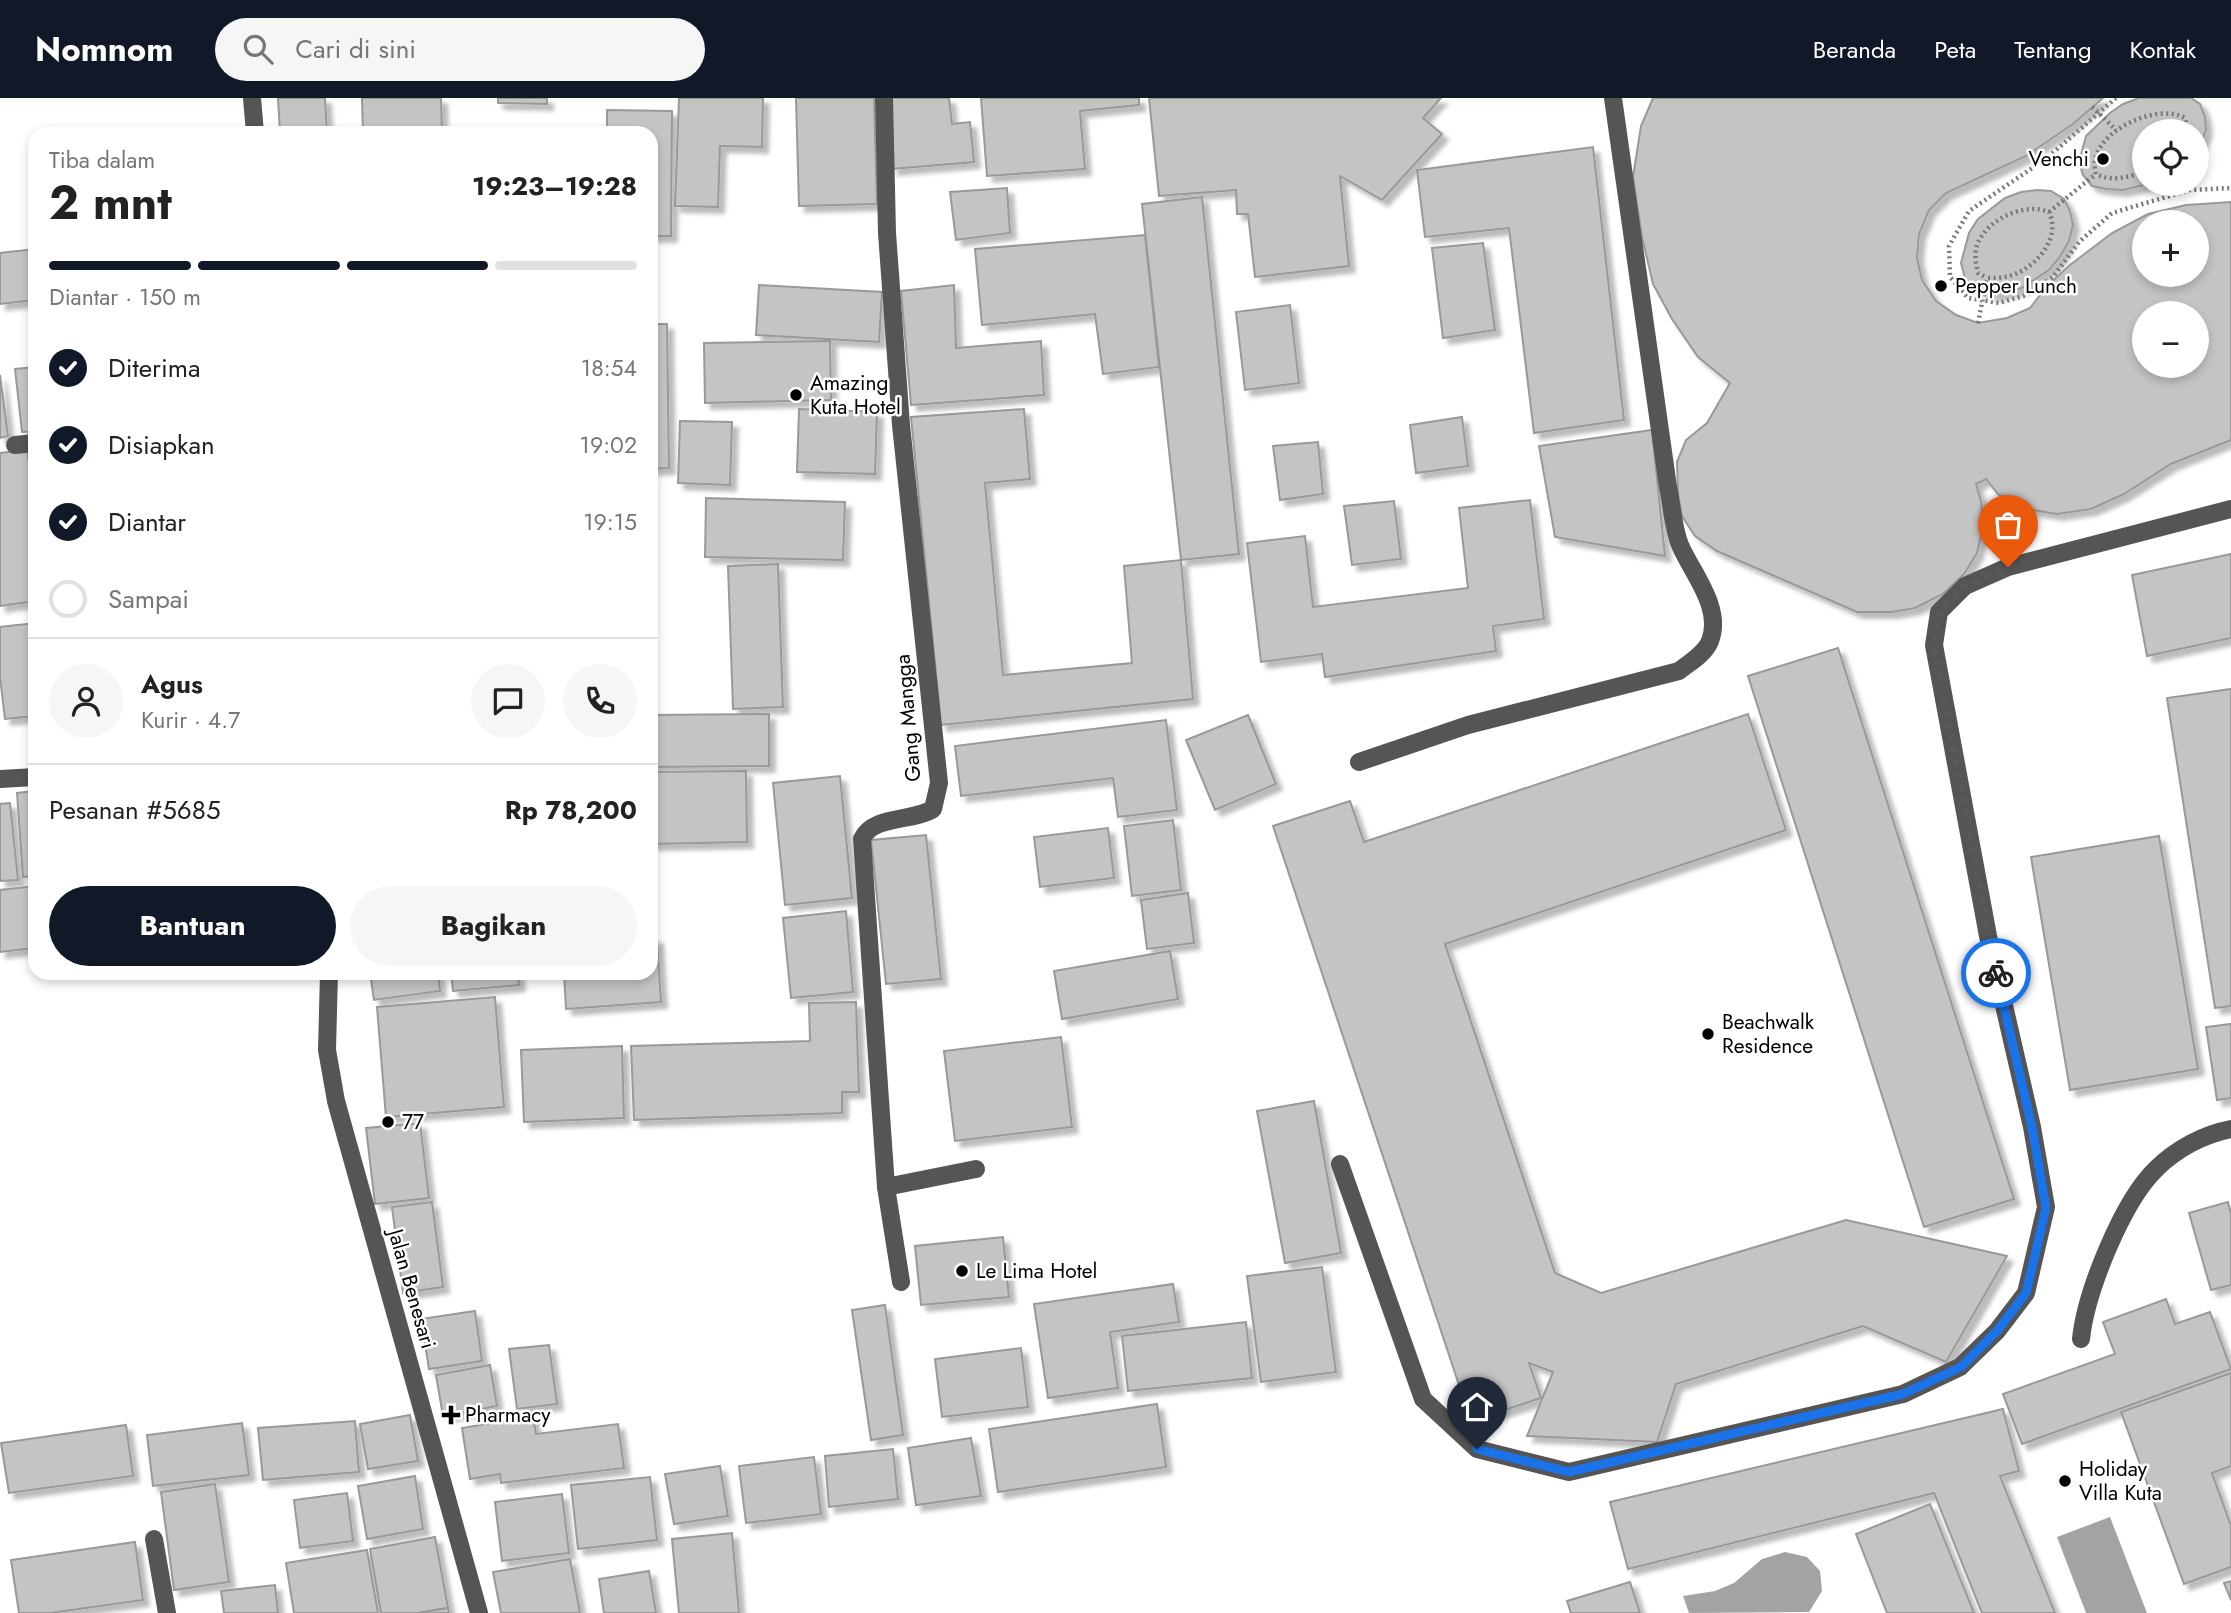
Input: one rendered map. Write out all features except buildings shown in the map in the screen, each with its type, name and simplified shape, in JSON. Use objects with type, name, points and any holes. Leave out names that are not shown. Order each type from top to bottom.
[{"type":"street","points":[[252,98],[254,126]]},
{"type":"street","name":"Gang Mangga","points":[[884,98],[887,233],[901,425],[939,783],[933,809],[922,816],[877,825],[866,831],[862,839],[887,1187],[901,1282]]},
{"type":"street","points":[[1359,762],[1468,726],[1679,671],[1699,655],[1710,641],[1712,626],[1708,596],[1679,543],[1668,487],[1612,98]]},
{"type":"street","points":[[15,445],[28,444]]},
{"type":"street","points":[[1340,1164],[1423,1399],[1477,1449],[1569,1472],[1903,1394],[1961,1367],[1997,1331],[2026,1293],[2046,1208],[2032,1127],[1988,936],[1934,645],[1939,612],[1965,586],[2008,567],[2231,509]]},
{"type":"street","points":[[0,779],[28,777]]},
{"type":"street","name":"Jalan Benesari","points":[[329,980],[327,1050],[336,1101],[479,1613]]},
{"type":"street","points":[[2081,1339],[2090,1297],[2113,1234],[2155,1169],[2178,1151],[2211,1133],[2231,1129]]},
{"type":"street","points":[[887,1187],[976,1169]]},
{"type":"street","points":[[154,1539],[167,1613]]},
{"type":"path","points":[[2116,98],[2047,158],[1969,211],[1949,246],[1950,277],[1968,298],[1999,303],[2027,295],[2053,276],[2079,242],[2112,214],[2190,190],[2231,188]]},
{"type":"path","points":[[2092,107],[2116,130]]},
{"type":"path","points":[[2140,119],[2161,113],[2176,113],[2185,119]]},
{"type":"path","points":[[2096,174],[2095,155],[2116,130],[2132,123]]},
{"type":"path","points":[[2096,174],[2113,179],[2132,175]]},
{"type":"path","points":[[2049,212],[2096,174]]},
{"type":"path","points":[[2039,208],[2049,212],[2053,220],[2052,235],[2038,258],[2016,274],[1987,278],[1978,273],[1975,261],[1977,245],[1989,227],[2003,217],[2022,210],[2039,208]]},
{"type":"path","points":[[1978,323],[1987,278]]},
{"type":"shaded area","points":[[2110,1517],[2147,1613],[2086,1613],[2057,1537]]},
{"type":"shaded area","points":[[1785,1552],[1807,1557],[1820,1571],[1822,1591],[1809,1612],[1689,1613],[1683,1596],[1715,1591],[1734,1583],[1762,1559]]},
{"type":"way so far","points":[[1996,973],[1934,645],[1939,612],[1965,586],[2008,567]]},
{"type":"place","name":"Venchi","points":[[2103,159]]},
{"type":"place","name":"Pepper Lunch","points":[[1941,286]]},
{"type":"place","name":"Amazing Kuta Hotel","points":[[796,395]]},
{"type":"place","name":"Beachwalk Residence","points":[[1708,1034]]},
{"type":"place","name":"77","points":[[388,1122]]},
{"type":"place","name":"Le Lima Hotel","points":[[962,1271]]},
{"type":"place","name":"Pharmacy","points":[[451,1415]]},
{"type":"place","name":"Holiday Villa Kuta","points":[[2065,1481]]},
{"type":"route","points":[[1477,1449],[1569,1472],[1903,1394],[1961,1367],[1997,1331],[2026,1293],[2046,1208],[2032,1127],[1996,973]]}]
